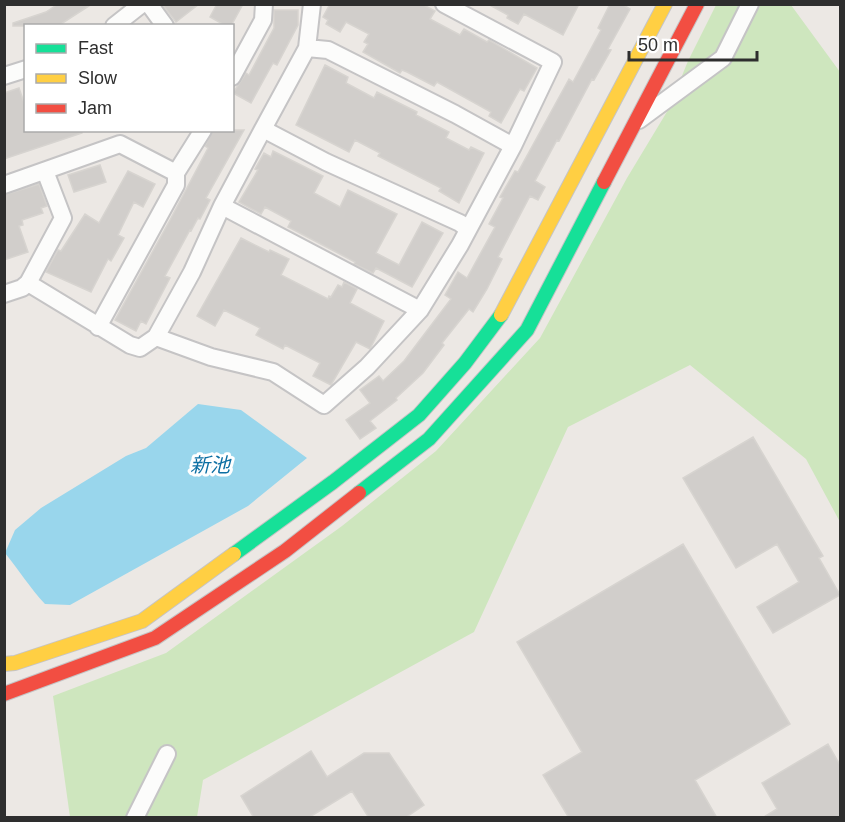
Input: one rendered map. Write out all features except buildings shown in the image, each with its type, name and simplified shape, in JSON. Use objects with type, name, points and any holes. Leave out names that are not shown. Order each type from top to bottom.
[{"type":"street","points":[[117,24],[142,4]]},
{"type":"street","points":[[149,4],[164,24]]},
{"type":"street","points":[[234,73],[263,20],[264,4]]},
{"type":"street","points":[[28,283],[130,345],[140,348],[156,337],[192,272],[222,206],[307,48],[312,4]]},
{"type":"street","points":[[156,337],[211,357],[273,372],[324,405],[367,367],[420,310],[460,245],[513,146],[553,62],[444,4]]},
{"type":"street","points":[[632,125],[723,58],[750,4]]},
{"type":"street","points":[[4,694],[155,638],[285,551],[429,438],[526,330],[632,125],[679,8]]},
{"type":"street","points":[[4,664],[15,663],[142,621],[333,482],[419,415],[465,363],[504,310],[679,8]]},
{"type":"street","points":[[307,48],[328,50],[513,146]]},
{"type":"street","points":[[4,76],[24,70]]},
{"type":"street","points":[[263,129],[326,162],[460,223],[468,229]]},
{"type":"street","points":[[98,327],[176,184],[176,173],[202,132]]},
{"type":"street","points":[[4,185],[120,144],[176,173]]},
{"type":"street","points":[[4,294],[22,288],[28,283],[63,218],[45,171]]},
{"type":"street","points":[[222,206],[420,310]]},
{"type":"street","points":[[135,818],[167,754]]},
{"type":"green space","points":[[716,5],[791,5],[840,72],[840,522],[806,459],[690,365],[568,427],[474,632],[203,780],[197,817],[70,817],[53,696],[166,653],[342,526],[436,451],[540,338],[627,178],[668,110],[688,61]]},
{"type":"water","name":"新池","points":[[198,404],[241,410],[307,458],[248,506],[70,605],[45,604],[5,553],[15,530],[41,508],[126,456],[146,448]]},
{"type":"traffic: fast","points":[[359,493],[429,439],[527,330],[604,182]]},
{"type":"traffic: fast","points":[[234,554],[333,482],[419,415],[465,363],[501,315]]},
{"type":"traffic: slow","points":[[501,315],[665,4]]},
{"type":"traffic: slow","points":[[4,664],[15,663],[142,621],[234,554]]},
{"type":"traffic: jam","points":[[604,182],[697,4]]},
{"type":"traffic: jam","points":[[4,694],[155,638],[285,551],[359,493]]}]
